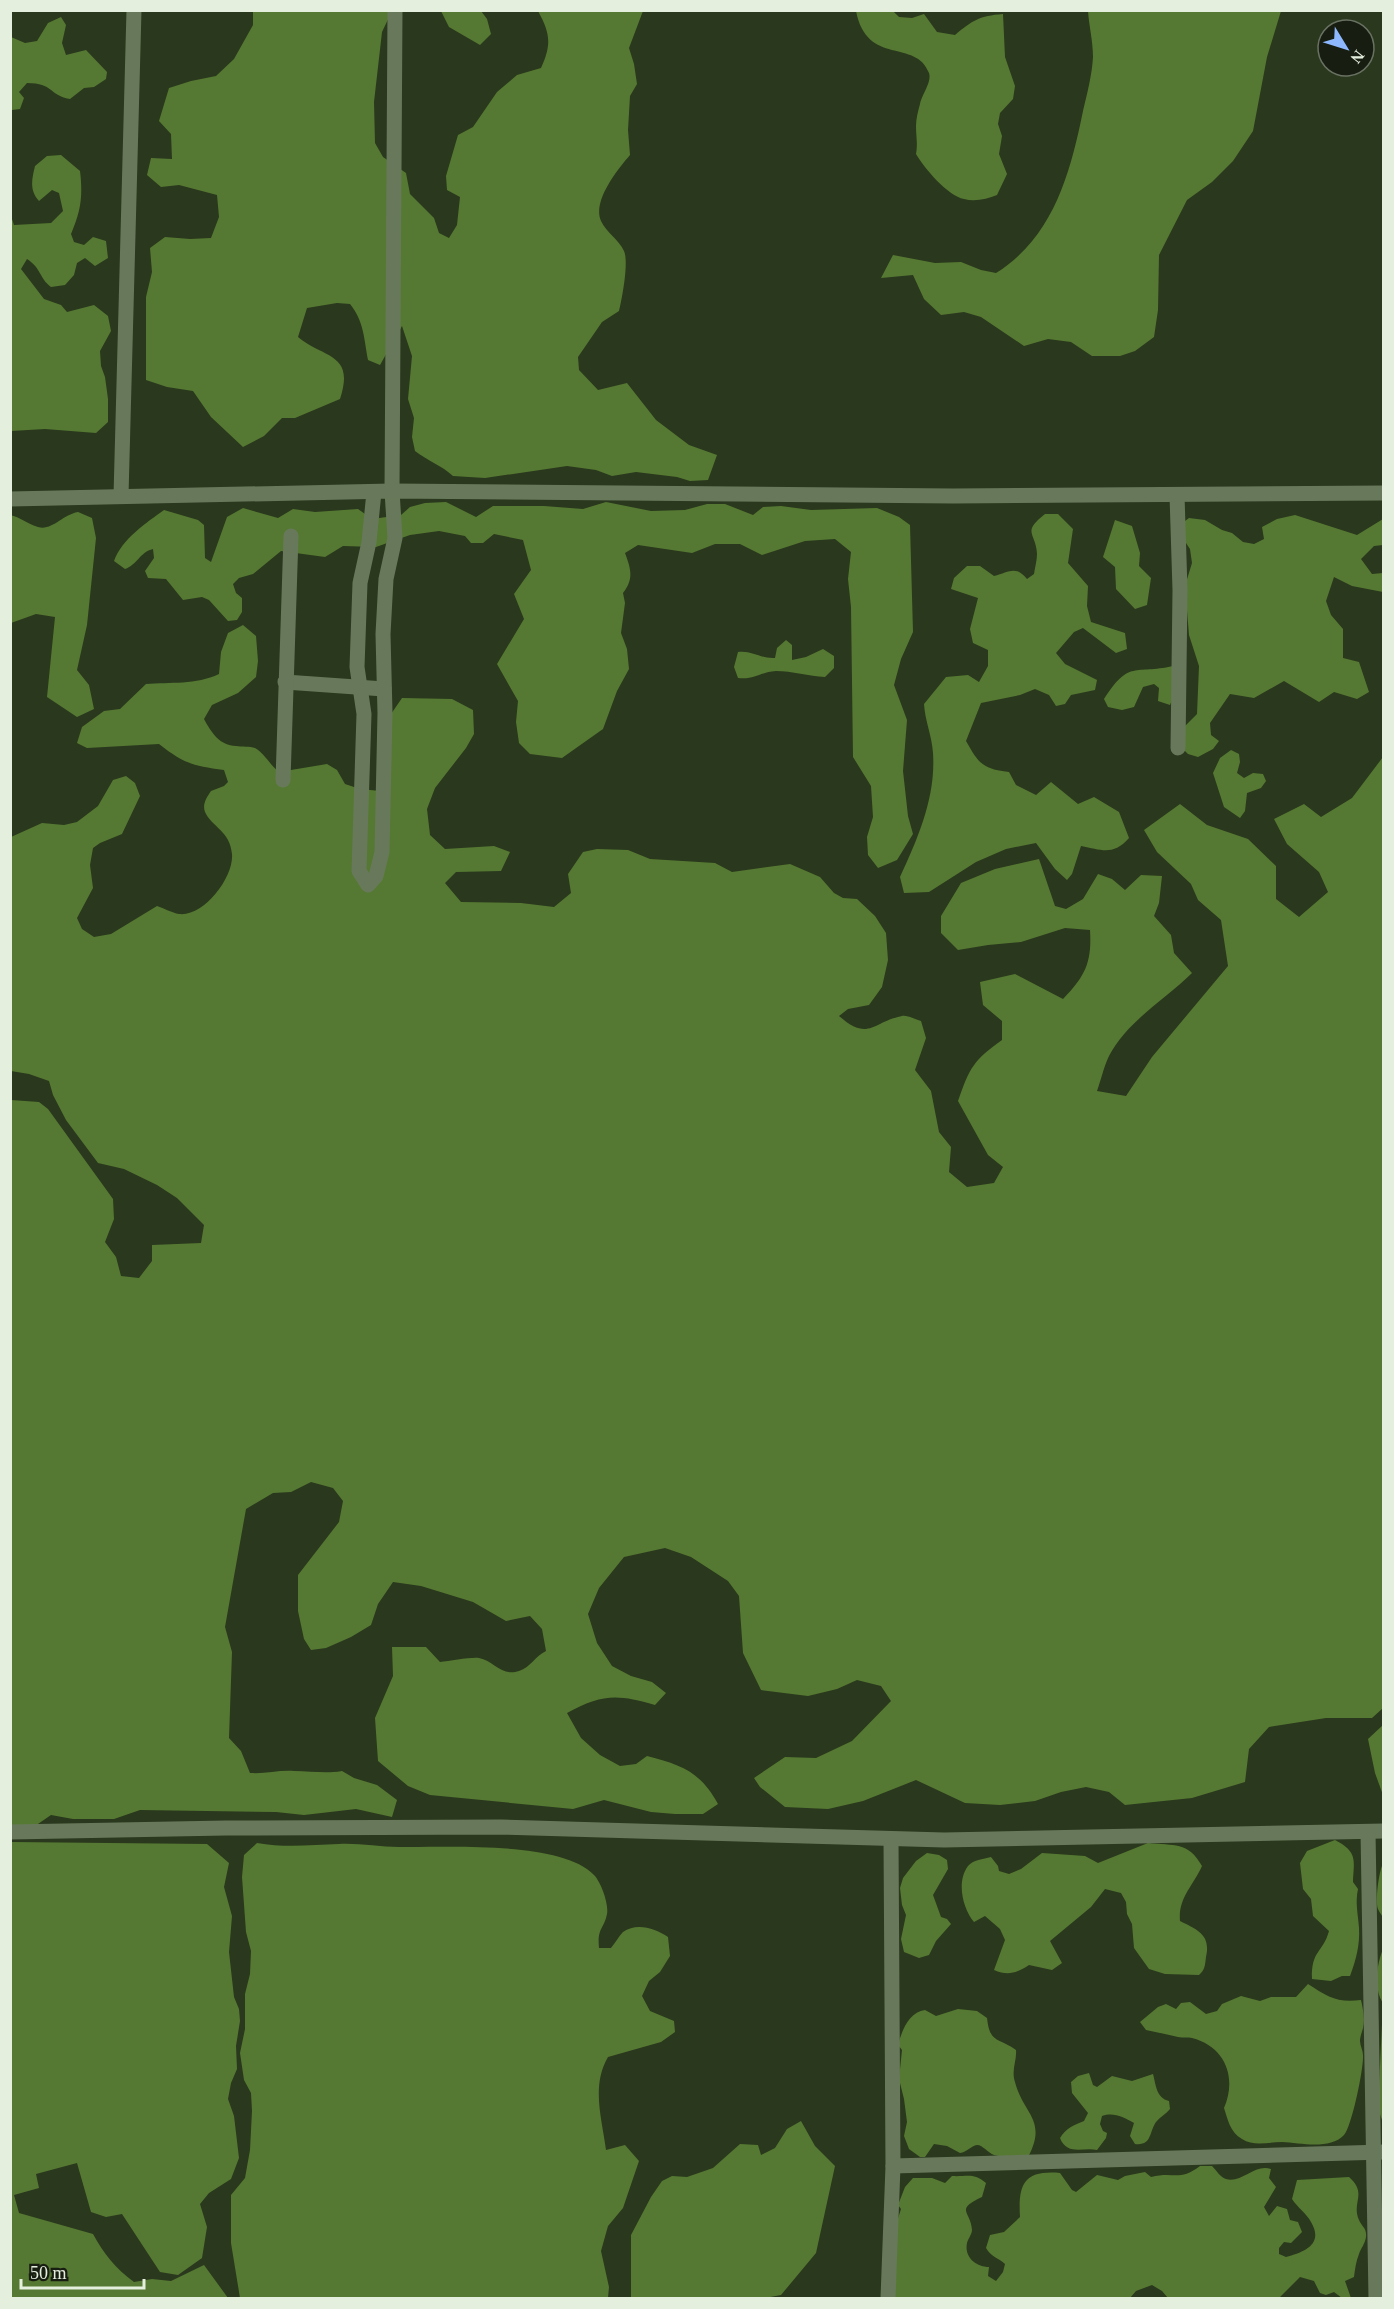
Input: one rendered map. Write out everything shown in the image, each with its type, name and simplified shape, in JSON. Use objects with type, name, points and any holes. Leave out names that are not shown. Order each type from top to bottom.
[{"type":"street","points":[[121,496],[134,10]]},
{"type":"street","points":[[374,492],[369,542],[360,583],[357,667],[364,714],[358,871],[368,885],[376,876],[382,852],[383,634],[386,579],[395,538],[392,491],[395,10]]},
{"type":"street","points":[[10,499],[392,491],[942,496],[1383,493]]},
{"type":"street","points":[[1177,495],[1180,590],[1178,748]]},
{"type":"street","points":[[283,780],[291,536]]},
{"type":"street","points":[[285,682],[384,689]]},
{"type":"street","points":[[10,1832],[226,1827],[501,1827],[955,1840],[1376,1832],[1378,2153],[1376,2298]]},
{"type":"street","points":[[888,2298],[893,2166],[891,1839]]},
{"type":"street","points":[[893,2166],[1378,2153]]},
{"type":"green space","points":[[253,11],[392,11],[382,32],[374,102],[375,143],[383,157],[406,173],[410,194],[434,218],[439,233],[449,238],[457,225],[460,197],[447,190],[446,176],[458,135],[473,127],[497,92],[517,75],[541,68],[547,52],[548,39],[538,11],[643,11],[629,48],[637,84],[630,96],[628,130],[630,155],[619,168],[603,195],[599,213],[603,225],[624,251],[625,272],[622,298],[619,311],[602,322],[578,357],[579,370],[598,390],[627,383],[656,420],[689,445],[717,455],[708,480],[690,481],[677,477],[636,472],[612,476],[596,470],[567,466],[485,478],[453,476],[415,451],[412,437],[414,418],[408,399],[412,356],[402,326],[380,365],[368,360],[361,324],[350,304],[337,303],[307,308],[298,337],[335,359],[340,365],[344,373],[344,384],[340,399],[295,418],[282,418],[264,436],[243,447],[211,417],[193,391],[167,387],[146,380],[146,297],[152,272],[150,248],[165,237],[211,238],[219,217],[217,195],[179,185],[161,187],[147,175],[151,158],[172,159],[171,134],[159,121],[169,88],[216,76],[234,59],[253,25]]},
{"type":"green space","points":[[441,11],[481,11],[487,19],[491,34],[480,45],[449,27]]},
{"type":"green space","points":[[856,11],[893,11],[899,17],[912,18],[924,14],[937,32],[955,35],[977,20],[1003,14],[1005,57],[1015,86],[1013,99],[1000,113],[998,124],[1002,136],[999,154],[1007,174],[997,195],[977,200],[958,197],[937,181],[925,167],[916,154],[916,123],[921,100],[930,77],[929,73],[923,63],[914,56],[881,46],[870,39],[862,28]]},
{"type":"green space","points":[[1088,11],[1281,11],[1267,57],[1253,131],[1233,161],[1212,182],[1187,200],[1159,255],[1158,310],[1154,337],[1135,351],[1120,356],[1092,356],[1071,342],[1048,339],[1024,346],[981,317],[964,312],[941,315],[924,299],[913,275],[881,278],[893,255],[935,263],[961,262],[996,273],[1032,242],[1056,202],[1065,181],[1078,135],[1093,57]]},
{"type":"green space","points":[[61,17],[66,25],[62,43],[66,55],[86,50],[107,72],[106,79],[94,87],[84,88],[70,99],[42,85],[27,83],[19,92],[24,98],[20,109],[12,110],[11,113],[11,37],[25,43],[37,41],[48,23]]},
{"type":"green space","points":[[61,155],[80,171],[80,203],[71,234],[74,242],[84,245],[93,237],[106,241],[108,258],[95,266],[85,258],[77,263],[74,275],[65,285],[51,287],[27,259],[21,269],[44,299],[61,305],[67,312],[94,305],[108,316],[111,331],[100,351],[108,399],[108,422],[96,433],[45,429],[11,431],[11,216],[14,225],[51,223],[63,211],[59,193],[52,190],[39,201],[32,184],[35,166],[47,156]]},
{"type":"green space","points":[[446,502],[476,517],[493,506],[583,509],[606,502],[651,511],[685,510],[707,504],[725,504],[753,515],[763,507],[781,506],[811,510],[877,508],[899,517],[910,525],[913,632],[901,659],[894,685],[907,720],[903,771],[908,816],[913,834],[897,860],[878,868],[868,855],[867,837],[873,817],[871,786],[853,757],[851,607],[848,579],[851,552],[835,539],[805,541],[762,555],[740,544],[715,544],[692,553],[638,545],[625,553],[630,578],[623,593],[625,603],[621,633],[627,649],[629,669],[617,691],[603,729],[562,758],[530,754],[519,743],[516,722],[518,701],[497,664],[524,619],[514,594],[531,570],[523,540],[494,534],[483,543],[471,543],[465,536],[439,531],[410,535],[376,547],[343,546],[325,557],[281,551],[253,574],[239,578],[233,584],[236,593],[242,598],[242,612],[237,620],[228,621],[209,600],[202,597],[183,600],[166,579],[148,578],[145,571],[154,558],[153,549],[125,569],[114,561],[129,539],[164,510],[198,520],[204,525],[205,558],[211,562],[227,517],[243,508],[278,518],[293,509],[315,512],[358,509],[372,519],[401,515],[410,507],[425,503]]},
{"type":"green space","points":[[78,512],[92,518],[96,538],[87,625],[77,670],[89,685],[94,709],[77,717],[47,697],[55,617],[36,614],[11,623],[10,515],[43,528]]},
{"type":"green space","points":[[1045,514],[1058,514],[1073,529],[1068,563],[1088,586],[1087,606],[1091,622],[1125,633],[1127,649],[1116,653],[1083,628],[1074,632],[1056,653],[1065,664],[1097,680],[1095,690],[1071,695],[1065,704],[1056,706],[1049,695],[1035,689],[1020,695],[981,703],[966,741],[983,764],[993,769],[1009,772],[1016,785],[1036,795],[1051,782],[1078,804],[1094,797],[1119,812],[1129,838],[1118,847],[1107,850],[1081,846],[1072,874],[1067,880],[1055,869],[1036,843],[1006,849],[976,862],[929,892],[904,893],[900,877],[919,832],[932,785],[933,753],[924,704],[946,677],[968,675],[979,682],[988,666],[988,650],[973,643],[970,629],[978,598],[951,589],[954,578],[967,566],[980,566],[994,576],[1016,571],[1027,579],[1034,574],[1037,556],[1032,533],[1033,525]]},
{"type":"green space","points":[[1295,515],[1357,535],[1383,519],[1383,545],[1374,546],[1361,559],[1372,574],[1383,573],[1383,592],[1352,586],[1334,577],[1326,601],[1331,615],[1343,629],[1343,658],[1359,662],[1369,692],[1357,699],[1334,692],[1319,702],[1284,681],[1254,698],[1230,694],[1210,723],[1211,735],[1219,741],[1213,749],[1198,757],[1188,754],[1180,746],[1183,728],[1197,714],[1199,666],[1189,635],[1185,586],[1192,563],[1190,549],[1184,540],[1181,524],[1189,518],[1205,520],[1232,533],[1243,542],[1254,544],[1264,539],[1262,527],[1277,519]]},
{"type":"green space","points":[[1115,520],[1132,526],[1140,553],[1139,566],[1151,578],[1147,605],[1135,609],[1116,589],[1115,567],[1103,557]]},
{"type":"green space","points":[[243,625],[256,636],[258,661],[256,677],[238,693],[212,705],[204,719],[213,733],[225,744],[255,748],[279,772],[327,764],[337,770],[345,784],[360,789],[380,791],[389,717],[402,698],[452,699],[473,710],[474,734],[435,788],[427,809],[430,835],[445,849],[494,846],[510,852],[501,871],[456,872],[445,883],[461,902],[521,903],[554,907],[571,893],[568,874],[583,852],[597,849],[628,850],[650,859],[715,863],[732,872],[790,864],[820,877],[834,893],[843,898],[857,899],[875,916],[886,933],[888,960],[882,987],[869,1005],[848,1009],[839,1016],[849,1024],[864,1029],[902,1016],[921,1021],[926,1038],[915,1070],[931,1091],[939,1132],[951,1147],[949,1172],[967,1187],[994,1183],[1003,1167],[988,1155],[958,1101],[966,1080],[978,1060],[1002,1040],[1002,1021],[983,1005],[980,982],[1015,974],[1063,999],[1086,968],[1090,951],[1090,930],[1065,928],[1021,942],[958,950],[941,933],[941,916],[961,883],[995,869],[1039,859],[1055,906],[1066,909],[1083,899],[1098,874],[1112,879],[1125,890],[1141,875],[1162,876],[1159,903],[1154,916],[1171,935],[1174,953],[1192,973],[1136,1021],[1109,1056],[1097,1091],[1126,1096],[1152,1057],[1228,966],[1221,920],[1198,900],[1191,884],[1157,852],[1144,830],[1180,804],[1207,825],[1248,839],[1276,866],[1276,899],[1299,917],[1328,892],[1319,872],[1287,844],[1274,819],[1304,804],[1321,817],[1352,798],[1383,757],[1383,1708],[1372,1718],[1326,1718],[1269,1727],[1249,1749],[1245,1782],[1192,1798],[1125,1805],[1109,1792],[1086,1787],[1035,1801],[1000,1805],[965,1803],[916,1780],[863,1801],[828,1809],[785,1807],[760,1787],[754,1778],[785,1757],[816,1758],[852,1741],[891,1701],[881,1686],[857,1680],[837,1689],[808,1696],[761,1690],[743,1653],[739,1596],[728,1581],[691,1557],[665,1548],[624,1557],[599,1588],[588,1614],[597,1643],[612,1666],[631,1676],[652,1682],[666,1693],[655,1705],[630,1699],[610,1698],[590,1702],[567,1713],[581,1738],[600,1755],[620,1766],[636,1764],[647,1756],[680,1766],[704,1784],[718,1804],[703,1814],[675,1814],[651,1812],[604,1800],[573,1809],[430,1795],[408,1786],[378,1761],[375,1718],[393,1676],[392,1647],[426,1647],[440,1662],[479,1658],[503,1670],[513,1672],[527,1667],[546,1651],[542,1629],[530,1616],[506,1621],[473,1602],[421,1586],[393,1582],[378,1604],[371,1625],[326,1648],[311,1650],[304,1639],[298,1611],[298,1575],[339,1522],[343,1501],[333,1488],[311,1482],[291,1492],[273,1493],[246,1509],[225,1627],[232,1652],[229,1738],[241,1751],[250,1773],[342,1771],[354,1778],[377,1785],[397,1800],[392,1817],[356,1809],[304,1815],[276,1812],[140,1810],[114,1819],[73,1819],[51,1815],[35,1826],[11,1825],[11,1100],[39,1102],[48,1109],[113,1199],[114,1219],[105,1242],[116,1257],[121,1276],[139,1278],[152,1261],[152,1245],[201,1243],[204,1225],[177,1198],[157,1185],[124,1169],[98,1163],[66,1120],[53,1095],[49,1081],[11,1071],[11,837],[42,823],[64,825],[77,822],[98,806],[113,780],[126,776],[135,783],[140,796],[122,834],[93,848],[90,865],[93,888],[77,918],[82,929],[94,937],[111,934],[157,906],[174,913],[189,913],[198,909],[216,894],[228,874],[232,854],[231,846],[208,817],[204,806],[211,791],[228,782],[224,770],[189,763],[159,744],[87,748],[77,743],[82,727],[104,711],[120,709],[146,684],[192,681],[219,674],[221,652],[228,633]]},
{"type":"green space","points":[[786,640],[792,645],[792,660],[806,657],[823,649],[834,656],[834,668],[825,677],[776,671],[749,678],[738,678],[734,667],[738,652],[775,658],[777,648]]},
{"type":"green space","points":[[1173,666],[1183,672],[1170,705],[1158,701],[1159,688],[1154,684],[1143,687],[1134,707],[1122,710],[1108,707],[1104,699],[1120,678],[1127,673]]},
{"type":"green space","points":[[1231,750],[1239,754],[1240,762],[1237,773],[1244,778],[1253,773],[1263,774],[1266,781],[1261,788],[1247,793],[1245,811],[1240,818],[1224,807],[1213,773],[1220,758]]},
{"type":"green space","points":[[1383,1725],[1383,1795],[1375,1773],[1368,1739]]},
{"type":"green space","points":[[1335,1840],[1348,1849],[1353,1857],[1353,1882],[1358,1889],[1359,1934],[1357,1952],[1350,1976],[1342,1976],[1331,1981],[1312,1979],[1313,1962],[1329,1931],[1313,1916],[1311,1899],[1303,1889],[1300,1863],[1307,1851]]},
{"type":"green space","points":[[11,1842],[207,1844],[229,1863],[224,1887],[232,1916],[229,1952],[234,1997],[239,2009],[240,2021],[236,2046],[237,2069],[228,2099],[234,2116],[239,2158],[231,2179],[209,2193],[200,2204],[207,2227],[202,2258],[178,2275],[160,2272],[122,2214],[106,2217],[91,2212],[77,2163],[36,2174],[39,2188],[14,2195],[19,2213],[93,2234],[110,2260],[134,2282],[152,2279],[171,2281],[204,2265],[228,2298],[11,2298]]},
{"type":"green space","points":[[257,1843],[288,1846],[346,1844],[392,1847],[502,1848],[556,1856],[578,1864],[594,1875],[602,1888],[607,1910],[599,1936],[599,1948],[611,1948],[623,1932],[634,1927],[652,1929],[668,1937],[670,1956],[660,1972],[649,1981],[642,1996],[650,2011],[674,2021],[675,2032],[661,2042],[608,2057],[600,2079],[600,2115],[606,2150],[625,2145],[639,2161],[623,2208],[608,2226],[601,2251],[609,2287],[608,2298],[240,2298],[231,2243],[231,2195],[245,2178],[250,2150],[252,2111],[251,2093],[244,2080],[240,2053],[245,2029],[245,1994],[250,1974],[251,1951],[246,1932],[242,1877],[244,1855]]},
{"type":"green space","points":[[1148,1843],[1180,1846],[1191,1852],[1202,1866],[1184,1899],[1180,1913],[1180,1921],[1202,1934],[1207,1943],[1205,1965],[1199,1975],[1165,1974],[1149,1969],[1134,1948],[1132,1924],[1127,1914],[1126,1902],[1121,1893],[1105,1889],[1091,1907],[1050,1941],[1062,1963],[1052,1970],[1029,1965],[1012,1973],[994,1970],[1005,1940],[1000,1929],[985,1916],[974,1922],[970,1917],[962,1895],[962,1880],[970,1864],[991,1857],[999,1871],[1009,1874],[1021,1869],[1042,1853],[1085,1856],[1098,1863]]},
{"type":"green space","points":[[927,1853],[939,1855],[947,1860],[948,1869],[933,1895],[941,1917],[947,1919],[951,1924],[936,1941],[929,1955],[919,1958],[904,1952],[901,1939],[906,1915],[900,1888],[903,1878],[916,1861]]},
{"type":"green space","points":[[1383,1864],[1383,1918],[1378,1909],[1377,1899]]},
{"type":"green space","points":[[1383,1949],[1383,2003],[1378,1990],[1377,1976]]},
{"type":"green space","points":[[1308,1984],[1333,1998],[1345,2001],[1361,2000],[1363,2010],[1364,2025],[1360,2041],[1363,2062],[1354,2109],[1344,2135],[1331,2143],[1257,2143],[1242,2139],[1232,2129],[1224,2108],[1228,2097],[1229,2075],[1220,2056],[1204,2042],[1146,2030],[1140,2022],[1158,2007],[1166,2004],[1176,2009],[1181,2003],[1190,2002],[1206,2014],[1217,2011],[1222,2004],[1241,1996],[1260,2001],[1271,1997],[1296,1997]]},
{"type":"green space","points":[[1383,2003],[1383,2123],[1378,2108]]},
{"type":"green space","points":[[958,2009],[977,2011],[987,2018],[993,2036],[1016,2050],[1015,2082],[1035,2125],[1034,2144],[1028,2157],[998,2156],[977,2145],[960,2153],[947,2146],[934,2144],[925,2157],[920,2157],[909,2149],[904,2136],[907,2122],[899,2079],[902,2050],[898,2045],[902,2033],[910,2018],[919,2011],[925,2010],[936,2016]]},
{"type":"green space","points":[[1089,2073],[1093,2085],[1097,2087],[1112,2076],[1132,2081],[1153,2074],[1157,2090],[1161,2097],[1169,2101],[1170,2109],[1156,2122],[1147,2141],[1135,2144],[1130,2136],[1134,2123],[1111,2115],[1102,2116],[1100,2124],[1103,2131],[1107,2133],[1097,2150],[1076,2150],[1063,2144],[1060,2138],[1062,2135],[1070,2127],[1084,2121],[1088,2113],[1072,2093],[1071,2082],[1078,2076]]},
{"type":"green space","points":[[801,2121],[815,2146],[835,2166],[816,2253],[781,2295],[765,2298],[631,2298],[631,2235],[662,2181],[672,2176],[687,2177],[713,2168],[740,2144],[758,2145],[761,2155],[775,2148],[787,2129]]},
{"type":"green space","points":[[1200,2166],[1212,2166],[1222,2177],[1232,2180],[1259,2169],[1271,2169],[1269,2178],[1276,2187],[1264,2207],[1269,2216],[1277,2206],[1287,2209],[1290,2220],[1298,2222],[1302,2232],[1291,2243],[1284,2242],[1279,2248],[1279,2254],[1286,2257],[1306,2250],[1314,2241],[1315,2236],[1309,2219],[1292,2199],[1297,2180],[1349,2177],[1357,2188],[1357,2214],[1366,2234],[1357,2259],[1354,2277],[1345,2281],[1351,2298],[1342,2298],[1334,2292],[1326,2295],[1320,2293],[1314,2281],[1300,2277],[1279,2298],[1168,2298],[1152,2285],[1136,2291],[1130,2298],[894,2298],[897,2258],[894,2231],[901,2209],[898,2205],[905,2187],[913,2178],[932,2178],[945,2183],[952,2176],[970,2176],[977,2177],[986,2183],[982,2197],[973,2201],[966,2208],[972,2230],[967,2243],[967,2253],[976,2263],[989,2267],[988,2276],[996,2281],[1003,2272],[1005,2264],[986,2248],[990,2235],[1004,2232],[1020,2217],[1022,2188],[1031,2177],[1038,2174],[1060,2173],[1076,2192],[1097,2175],[1118,2180],[1125,2176],[1145,2172],[1151,2177],[1181,2175]]}]
